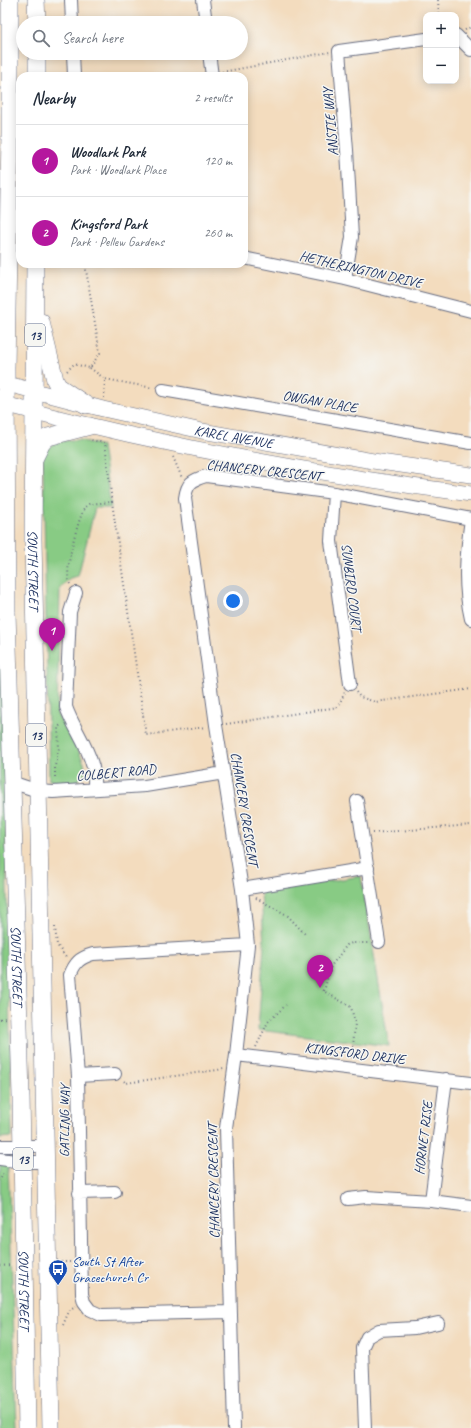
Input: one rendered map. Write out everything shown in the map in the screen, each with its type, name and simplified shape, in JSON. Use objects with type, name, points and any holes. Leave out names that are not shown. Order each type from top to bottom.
[{"type":"highway","name":"SOUTH STREET","points":[[10,0],[8,314],[3,383],[7,476],[11,782],[16,889],[27,1428]]},
{"type":"highway","points":[[36,0],[37,16]]},
{"type":"highway","points":[[37,60],[37,72]]},
{"type":"highway","name":"SOUTH STREET","points":[[36,268],[33,460],[45,792],[46,1154],[51,1428]]},
{"type":"highway","points":[[35,297],[55,380],[58,386],[86,405]]},
{"type":"highway","points":[[0,341],[8,314]]},
{"type":"highway","points":[[33,460],[42,443],[48,437],[96,434]]},
{"type":"highway","points":[[0,458],[7,476]]},
{"type":"main road","name":"KAREL AVENUE","points":[[3,383],[103,410],[278,446],[471,475]]},
{"type":"main road","name":"KAREL AVENUE","points":[[4,404],[34,412],[96,434],[160,442],[310,471],[471,494]]},
{"type":"street","points":[[71,0],[72,16]]},
{"type":"street","points":[[203,0],[205,16]]},
{"type":"street","points":[[459,38],[471,50]]},
{"type":"street","points":[[339,51],[423,39]]},
{"type":"street","name":"ANSTIE WAY","points":[[339,51],[352,237],[345,279]]},
{"type":"street","points":[[73,60],[74,72]]},
{"type":"street","points":[[210,60],[212,72]]},
{"type":"street","name":"HETHERINGTON DRIVE","points":[[248,259],[345,279],[471,311]]},
{"type":"street","name":"OWGAN PLACE","points":[[163,390],[471,443]]},
{"type":"street","name":"CHANCERY CRESCENT","points":[[234,1428],[226,1128],[236,1055],[248,945],[242,888],[216,725],[185,498],[187,486],[192,480],[206,476],[334,493],[471,519]]},
{"type":"street","name":"SUNBIRD COURT","points":[[334,493],[331,541],[350,684]]},
{"type":"street","points":[[471,519],[465,562],[467,601],[471,619]]},
{"type":"street","points":[[76,593],[70,612],[66,707],[70,719],[89,755],[93,766],[94,788]]},
{"type":"street","name":"COLBERT ROAD","points":[[11,782],[45,792],[145,786],[224,773]]},
{"type":"street","points":[[357,801],[379,942]]},
{"type":"street","points":[[242,888],[368,868]]},
{"type":"street","points":[[75,965],[81,958],[92,954],[248,945]]},
{"type":"street","name":"GATLING WAY","points":[[75,965],[70,975],[78,1076],[80,1261],[82,1294],[84,1302]]},
{"type":"street","name":"KINGSFORD DRIVE","points":[[236,1055],[471,1083]]},
{"type":"street","points":[[78,1076],[115,1074]]},
{"type":"street","name":"HORNET RISE","points":[[431,1201],[446,1079]]},
{"type":"street","points":[[0,1146],[22,1154],[46,1154]]},
{"type":"street","points":[[3,1164],[22,1154],[46,1154]]},
{"type":"street","points":[[79,1193],[115,1192]]},
{"type":"street","points":[[348,1199],[366,1197],[431,1201],[471,1206]]},
{"type":"street","points":[[84,1302],[90,1310],[101,1315],[230,1312]]},
{"type":"street","points":[[365,1428],[362,1348],[367,1337],[379,1330],[415,1328],[438,1323]]},
{"type":"path","points":[[438,0],[439,12]]},
{"type":"path","points":[[228,72],[339,51]]},
{"type":"path","points":[[86,268],[100,353],[90,368]]},
{"type":"path","points":[[63,376],[74,364],[90,368],[105,379],[163,390]]},
{"type":"path","points":[[103,410],[105,379]]},
{"type":"path","points":[[96,434],[112,444]]},
{"type":"path","points":[[96,434],[112,502],[146,736],[338,707],[350,684],[360,697],[375,702],[471,689]]},
{"type":"path","points":[[172,456],[175,458],[180,476],[187,486]]},
{"type":"path","points":[[76,593],[68,582],[67,573],[83,511],[89,504],[112,502]]},
{"type":"path","points":[[45,792],[55,766],[59,748],[58,727],[70,719]]},
{"type":"path","points":[[362,834],[471,825]]},
{"type":"path","points":[[242,888],[265,904],[287,915],[306,936]]},
{"type":"path","points":[[55,920],[57,945],[61,953],[75,965]]},
{"type":"path","points":[[352,1068],[355,1023],[354,1012],[351,1007],[323,990],[331,966],[347,945],[352,943],[379,942]]},
{"type":"path","points":[[254,1057],[254,1049],[268,1022],[286,1005]]},
{"type":"path","points":[[115,1074],[126,1082],[216,1068],[234,1070]]},
{"type":"path","points":[[1,1178],[3,1164]]},
{"type":"path","points":[[62,1327],[70,1310],[84,1302]]},
{"type":"green space","points":[[70,440],[80,440],[102,446],[111,508],[95,508],[78,576],[70,578],[60,588],[57,714],[79,752],[86,772],[82,777],[74,782],[60,783],[49,780],[43,456],[48,448],[54,444]]},
{"type":"green space","points":[[0,547],[12,1137],[0,1138]]},
{"type":"green space","points":[[361,876],[389,1046],[258,1030],[264,945],[261,892]]},
{"type":"green space","points":[[8,1162],[17,1428],[0,1428],[0,1163]]},
{"type":"place","name":"Woodlark Park","points":[[52,651]]},
{"type":"place","name":"Kingsford Park","points":[[320,988]]},
{"type":"place","name":"South St After Gracechurch Cr","points":[[58,1286]]}]
